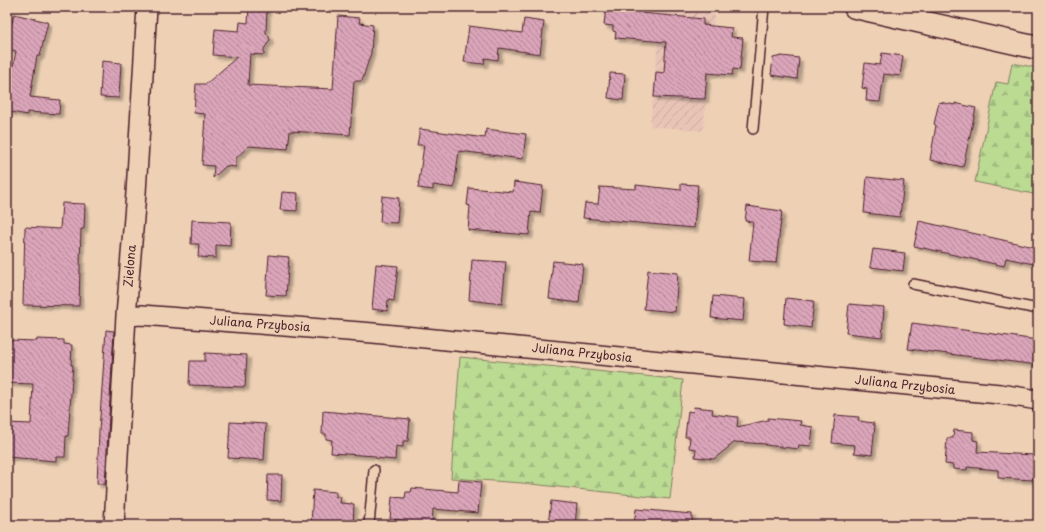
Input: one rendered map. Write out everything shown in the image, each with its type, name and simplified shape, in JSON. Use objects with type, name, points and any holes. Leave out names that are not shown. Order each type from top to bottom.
[{"type":"street","name":"Zielona","points":[[114,525],[126,314],[136,193],[147,7]]},
{"type":"street","points":[[855,7],[1038,48]]},
{"type":"street","name":"Juliana Przybosia","points":[[126,314],[381,333],[992,394],[1038,400]]},
{"type":"lane","points":[[753,129],[764,7]]},
{"type":"lane","points":[[913,284],[1038,308]]},
{"type":"lane","points":[[369,525],[374,470]]},
{"type":"shaded area","points":[[661,7],[715,7],[703,131],[650,126]]},
{"type":"green space","points":[[1012,63],[1038,68],[1038,195],[975,182],[996,82],[1008,84]]},
{"type":"green space","points":[[460,357],[683,380],[670,499],[522,483],[451,478]]},
{"type":"building","points":[[249,7],[267,7],[266,33],[270,40],[264,49],[264,55],[250,54],[248,85],[333,89],[338,16],[360,18],[359,23],[373,25],[371,53],[362,81],[354,81],[350,135],[290,131],[288,149],[249,146],[236,158],[236,167],[226,166],[213,178],[214,166],[202,165],[205,114],[194,113],[196,84],[206,84],[237,57],[213,55],[215,29],[239,31],[240,22],[248,23]]},
{"type":"building","points":[[606,7],[643,7],[642,13],[703,19],[703,25],[732,28],[731,37],[743,38],[740,70],[733,69],[732,75],[707,73],[705,99],[654,97],[656,72],[664,73],[666,42],[615,38],[616,32],[613,31],[613,26],[604,25]]},
{"type":"building","points":[[14,14],[48,22],[40,56],[37,56],[30,97],[60,100],[59,114],[27,112],[27,115],[7,111],[7,97],[16,51],[7,49],[7,22],[12,23]]},
{"type":"building","points":[[524,19],[544,22],[540,54],[499,48],[498,60],[485,58],[484,64],[464,62],[469,26],[522,33]]},
{"type":"building","points":[[882,53],[903,56],[900,76],[884,74],[880,102],[866,101],[867,89],[862,88],[865,63],[880,65]]},
{"type":"building","points":[[782,56],[799,58],[797,79],[771,75],[773,58]]},
{"type":"building","points":[[102,61],[121,63],[119,98],[100,97]]},
{"type":"building","points":[[610,73],[625,74],[623,100],[608,98]]},
{"type":"building","points":[[939,102],[955,105],[955,103],[976,108],[963,167],[930,160],[936,125],[934,124]]},
{"type":"building","points":[[420,129],[485,138],[486,129],[526,134],[523,159],[459,151],[454,188],[433,185],[433,190],[418,188],[424,145],[417,145]]},
{"type":"building","points":[[867,177],[904,181],[900,217],[864,213]]},
{"type":"building","points":[[514,182],[543,186],[540,213],[531,212],[529,235],[468,230],[470,206],[467,205],[469,188],[513,192]]},
{"type":"building","points":[[681,184],[698,185],[694,228],[583,218],[585,203],[598,204],[600,187],[636,189],[636,185],[681,190]]},
{"type":"building","points":[[282,192],[298,193],[297,211],[280,210]]},
{"type":"building","points":[[382,196],[399,198],[397,223],[380,222]]},
{"type":"building","points":[[62,203],[85,204],[84,229],[81,229],[79,306],[23,305],[25,227],[60,229]]},
{"type":"building","points":[[747,206],[782,211],[776,263],[749,261],[753,222],[745,221]]},
{"type":"building","points":[[192,220],[231,222],[230,246],[216,245],[216,258],[198,257],[199,244],[191,244]]},
{"type":"building","points":[[919,221],[1038,248],[1038,265],[1006,258],[1004,266],[914,246]]},
{"type":"building","points":[[873,249],[905,253],[903,271],[870,267]]},
{"type":"building","points":[[269,255],[289,257],[286,296],[266,295]]},
{"type":"building","points":[[472,260],[506,262],[502,304],[469,300]]},
{"type":"building","points":[[553,261],[583,264],[579,303],[549,299]]},
{"type":"building","points":[[376,264],[398,266],[394,301],[388,300],[387,311],[372,309]]},
{"type":"building","points":[[648,270],[678,273],[675,312],[644,309]]},
{"type":"building","points":[[713,296],[745,299],[743,321],[711,318]]},
{"type":"building","points":[[786,298],[814,301],[811,328],[784,324]]},
{"type":"building","points":[[849,304],[884,307],[882,337],[846,333]]},
{"type":"building","points":[[912,323],[1038,340],[1038,365],[908,349]]},
{"type":"building","points":[[106,330],[114,331],[105,484],[97,484],[99,431]]},
{"type":"building","points":[[37,339],[64,340],[64,344],[72,345],[71,365],[73,365],[68,436],[66,436],[65,457],[56,457],[56,461],[7,457],[7,423],[31,424],[33,384],[7,383],[7,340],[37,341]]},
{"type":"building","points":[[205,353],[247,355],[245,387],[189,385],[190,361],[205,361]]},
{"type":"building","points":[[694,407],[713,409],[712,414],[738,417],[737,427],[768,420],[768,418],[801,421],[800,425],[813,427],[811,446],[799,445],[798,449],[765,445],[766,444],[735,442],[714,459],[695,457],[696,449],[689,448],[690,437],[685,437],[688,411],[693,412]]},
{"type":"building","points":[[323,411],[410,419],[408,441],[403,441],[403,447],[396,446],[395,460],[375,458],[375,456],[331,453],[332,440],[326,439],[326,434],[322,434]]},
{"type":"building","points":[[835,415],[859,417],[858,421],[874,423],[872,455],[854,453],[855,445],[832,443]]},
{"type":"building","points":[[230,422],[266,424],[264,460],[228,458]]},
{"type":"building","points":[[954,430],[973,432],[973,440],[978,441],[977,452],[1034,455],[1033,480],[998,478],[998,470],[967,467],[967,470],[953,469],[953,465],[945,464],[947,438],[953,438]]},
{"type":"building","points":[[268,475],[282,475],[281,501],[267,500]]},
{"type":"building","points":[[459,480],[481,482],[478,513],[433,509],[432,525],[403,525],[403,520],[390,519],[392,497],[405,498],[406,492],[411,492],[412,488],[458,492]]},
{"type":"building","points":[[313,490],[336,492],[336,497],[341,497],[340,503],[354,504],[353,525],[311,525]]},
{"type":"building","points":[[551,501],[577,504],[575,525],[548,525]]},
{"type":"building","points":[[636,509],[692,514],[692,525],[634,525]]}]
